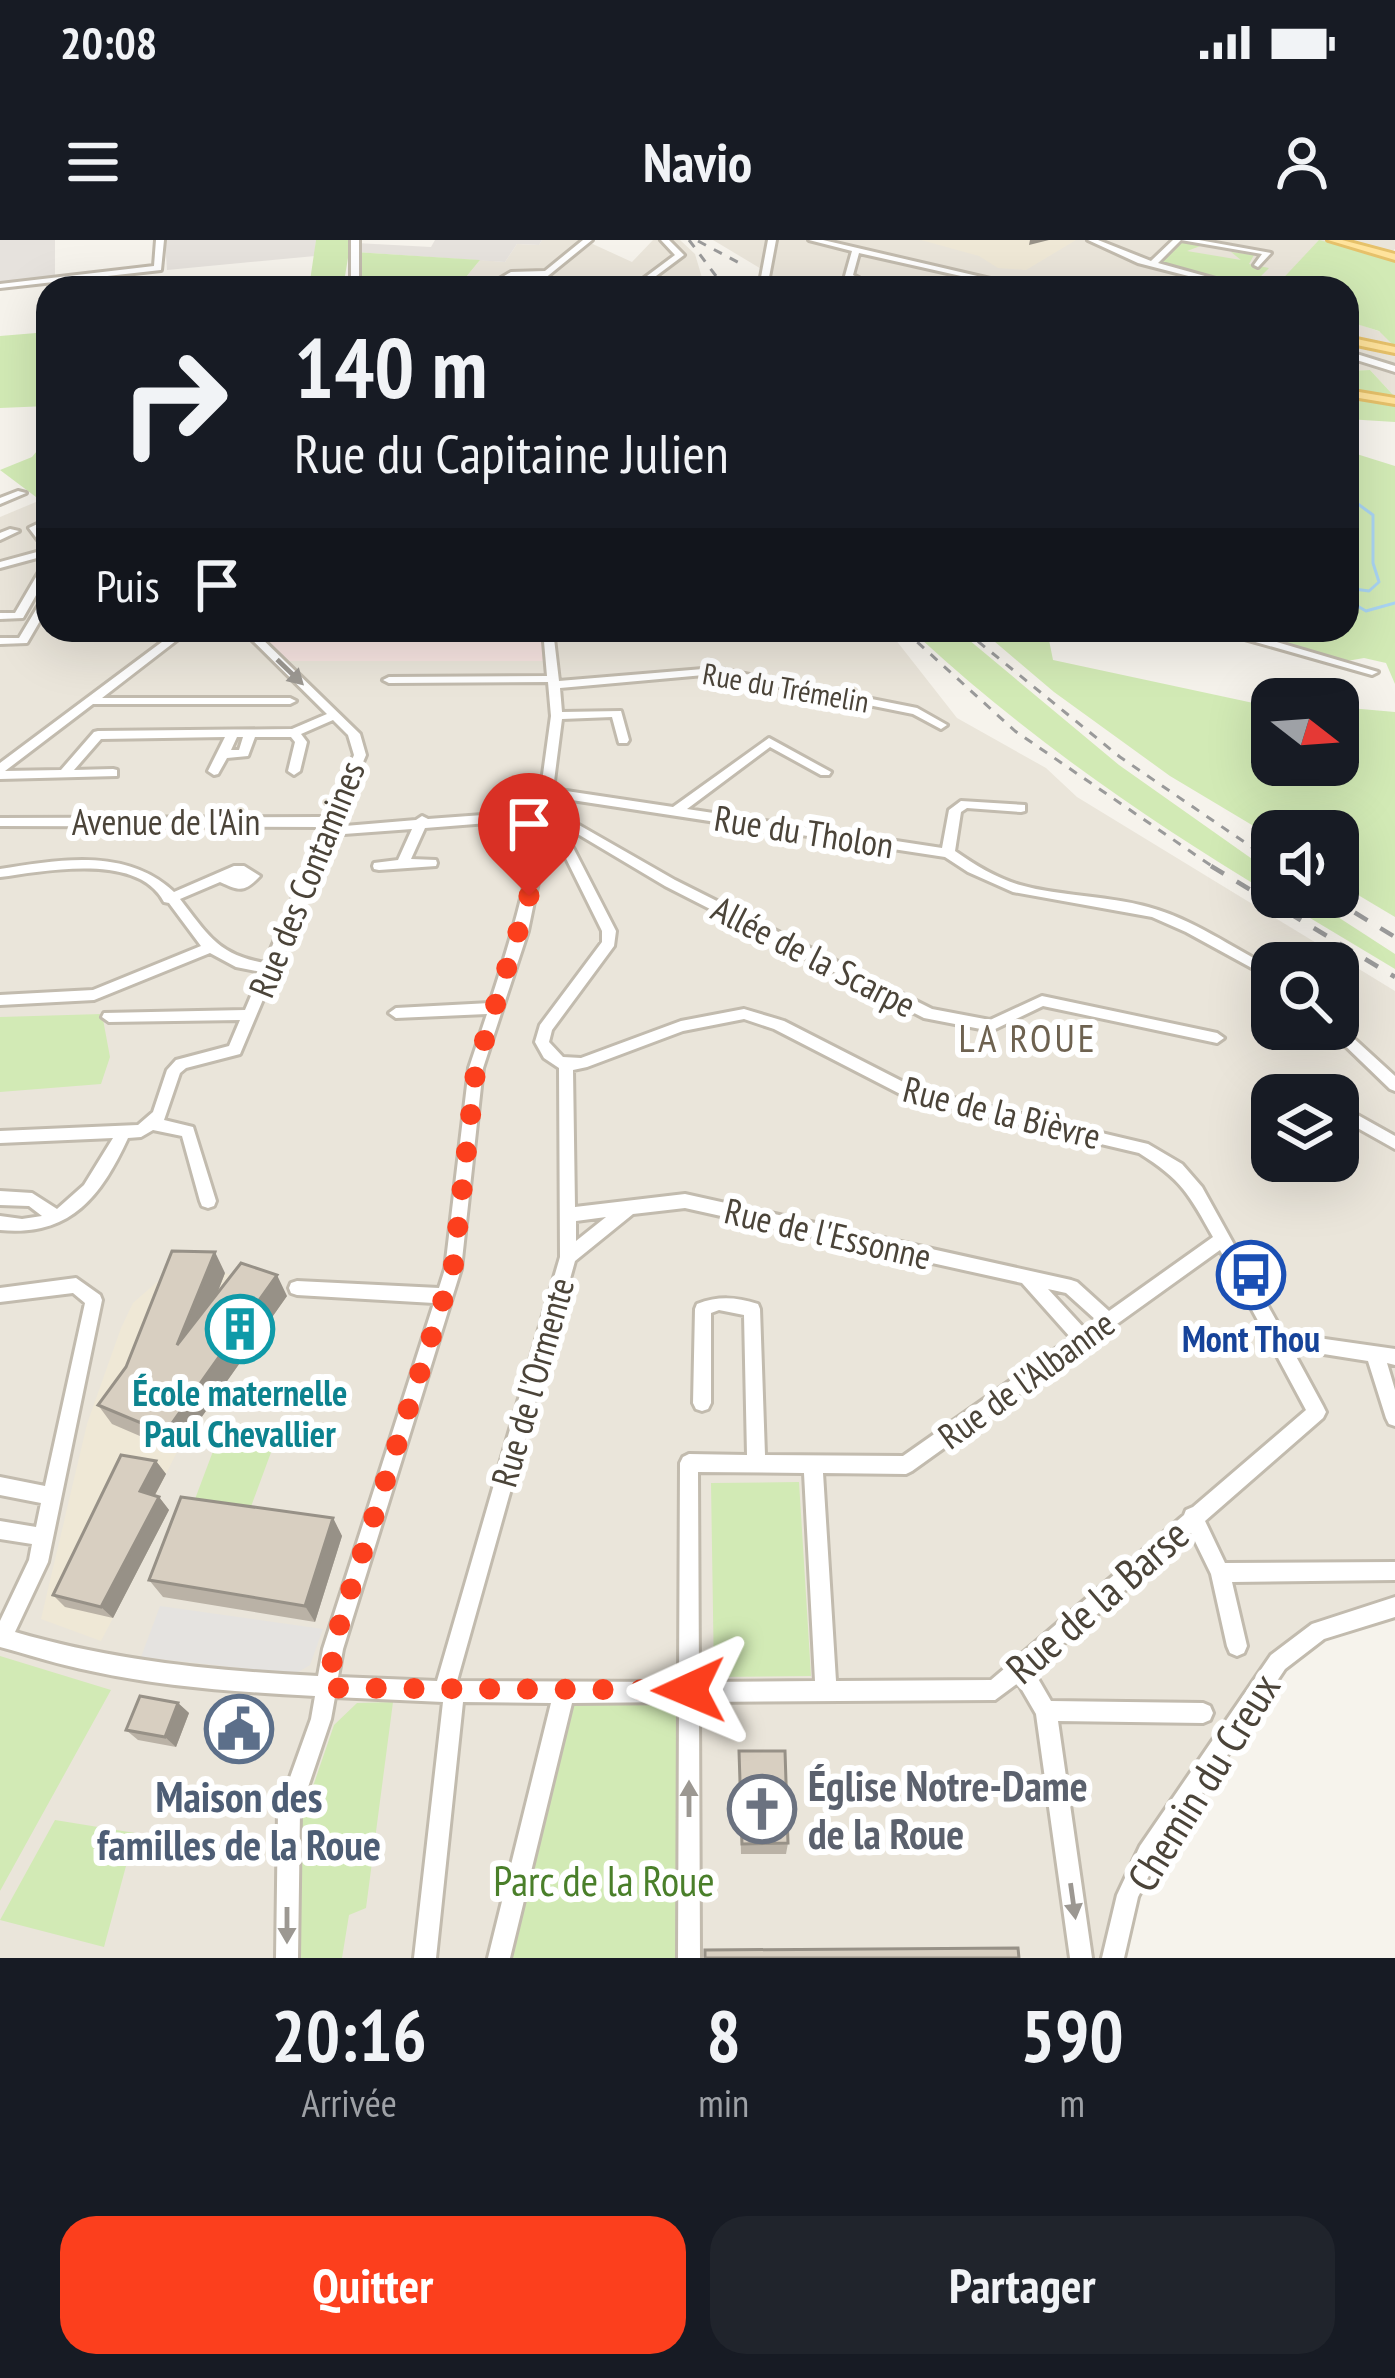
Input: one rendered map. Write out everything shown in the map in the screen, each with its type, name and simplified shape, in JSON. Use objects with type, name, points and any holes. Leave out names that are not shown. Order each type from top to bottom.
[{"type":"main road","points":[[1332,240],[1395,257]]},
{"type":"main road","points":[[1359,346],[1395,350]]},
{"type":"main road","points":[[1359,395],[1395,401]]},
{"type":"street","points":[[95,276],[152,270],[162,264],[160,240]]},
{"type":"street","points":[[355,240],[355,276]]},
{"type":"street","points":[[543,276],[588,240]]},
{"type":"street","points":[[650,276],[680,254],[664,240]]},
{"type":"street","points":[[766,276],[772,240]]},
{"type":"street","points":[[813,240],[967,276]]},
{"type":"street","points":[[1093,240],[1198,276]]},
{"type":"street","points":[[1153,264],[1181,240],[1268,253],[1258,265]]},
{"type":"street","points":[[849,276],[856,251]]},
{"type":"street","points":[[510,276],[546,274]]},
{"type":"street","points":[[0,286],[36,282]]},
{"type":"street","points":[[1359,354],[1395,369]]},
{"type":"street","points":[[0,501],[21,493]]},
{"type":"street","points":[[0,537],[14,531]]},
{"type":"street","points":[[0,565],[36,553]]},
{"type":"street","points":[[19,616],[36,586]]},
{"type":"street","points":[[0,616],[36,617]]},
{"type":"street","points":[[0,641],[23,641],[36,619]]},
{"type":"street","points":[[0,772],[169,642]]},
{"type":"street","name":"Rue des Contamines","points":[[153,1124],[174,1070],[190,1060],[235,1050],[360,755],[354,734],[259,642]]},
{"type":"street","points":[[549,642],[557,716],[546,814],[609,931],[609,943],[545,1028],[547,1053],[566,1066]]},
{"type":"street","points":[[1266,642],[1372,673]]},
{"type":"street","name":"Rue du Trémelin","points":[[388,680],[554,682],[715,671],[917,711],[941,724]]},
{"type":"street","points":[[91,701],[290,701]]},
{"type":"street","points":[[557,716],[617,713],[623,740]]},
{"type":"street","name":"Rue des Contamines","points":[[63,775],[98,735],[294,733],[334,715]]},
{"type":"street","name":"Rue des Contamines","points":[[294,733],[301,742],[294,771]]},
{"type":"street","points":[[214,771],[227,754],[233,734]]},
{"type":"street","points":[[227,754],[244,753],[250,734]]},
{"type":"street","points":[[675,812],[769,742],[825,772]]},
{"type":"street","points":[[0,772],[112,773]]},
{"type":"street","name":"Rue du Tholon","points":[[548,792],[948,853]]},
{"type":"street","points":[[287,1958],[289,1811],[327,1688],[331,1655],[445,1296],[462,1225],[476,1068],[555,829],[577,796]]},
{"type":"street","points":[[1022,808],[965,804],[955,810],[948,853],[983,880],[1006,889],[1144,910],[1251,964]]},
{"type":"street","name":"Avenue de l'Ain","points":[[0,826],[331,826],[344,830],[546,814]]},
{"type":"street","points":[[404,864],[421,821]]},
{"type":"street","name":"Allée de la Scarpe","points":[[555,829],[929,1014],[992,1026],[1042,1001],[1217,1038]]},
{"type":"street","points":[[379,866],[431,862]]},
{"type":"street","points":[[0,873],[74,863],[126,870],[154,883],[209,949],[231,964],[269,969]]},
{"type":"street","points":[[169,899],[220,878]]},
{"type":"street","points":[[0,1000],[94,995],[209,949]]},
{"type":"street","points":[[396,1013],[495,1008]]},
{"type":"street","name":"Rue de la Bièvre","points":[[566,1066],[726,1013],[760,1017],[915,1095],[1143,1148],[1187,1179],[1279,1340]]},
{"type":"street","points":[[110,1017],[250,1015]]},
{"type":"street","points":[[1359,1050],[1395,1085]]},
{"type":"street","name":"Rue de l'Ormente","points":[[425,1958],[449,1692],[568,1257],[566,1066]]},
{"type":"street","points":[[1359,1122],[1395,1143]]},
{"type":"street","points":[[0,1137],[122,1135],[153,1124],[188,1131],[208,1201]]},
{"type":"street","points":[[0,1223],[32,1227],[82,1204],[122,1135]]},
{"type":"street","points":[[0,1198],[32,1200],[55,1215]]},
{"type":"street","name":"Rue de l'Essonne","points":[[567,1215],[685,1201],[1071,1287],[1108,1320]]},
{"type":"street","points":[[568,1257],[628,1208]]},
{"type":"street","name":"Rue de l'Albanne","points":[[689,1690],[689,1463],[906,1465],[1222,1240]]},
{"type":"street","points":[[1027,1277],[1082,1338]]},
{"type":"street","points":[[0,1295],[76,1286],[94,1300],[32,1582],[1,1637]]},
{"type":"street","points":[[297,1288],[445,1296]]},
{"type":"street","points":[[702,1403],[703,1309],[719,1303],[752,1309],[756,1462]]},
{"type":"street","points":[[1279,1340],[1395,1357]]},
{"type":"street","name":"Rue de la Barse","points":[[1,1637],[124,1668],[241,1685],[449,1692],[995,1690],[1317,1412],[1279,1340]]},
{"type":"street","points":[[1375,1354],[1395,1418]]},
{"type":"street","points":[[812,1465],[826,1689]]},
{"type":"street","points":[[0,1486],[51,1496]]},
{"type":"street","points":[[1193,1516],[1220,1573],[1237,1646]]},
{"type":"street","points":[[0,1530],[44,1538]]},
{"type":"street","points":[[1220,1573],[1395,1571]]},
{"type":"street","name":"Chemin du Creux","points":[[1113,1958],[1128,1895],[1148,1854],[1278,1662],[1319,1631],[1395,1607]]},
{"type":"street","points":[[1020,1667],[1046,1712],[1081,1958]]},
{"type":"street","points":[[689,1690],[689,1958]]},
{"type":"street","points":[[499,1958],[563,1691]]},
{"type":"street","points":[[1046,1712],[1203,1713]]},
{"type":"shaded area","points":[[0,240],[55,240],[55,276],[0,283]]},
{"type":"shaded area","points":[[165,240],[316,240],[315,256],[167,270]]},
{"type":"shaded area","points":[[435,240],[542,240],[539,245],[517,244],[505,262],[355,252],[356,243],[431,247]]},
{"type":"shaded area","points":[[542,240],[584,240],[632,262],[653,240],[680,240],[695,254],[701,276],[467,276],[480,260],[505,262],[517,244],[539,245]]},
{"type":"shaded area","points":[[713,240],[1395,240],[1390,253],[1329,241],[1298,276],[762,276],[763,270]]},
{"type":"shaded area","points":[[921,240],[1076,240],[1026,270],[998,268],[979,256]]},
{"type":"shaded area","points":[[1359,324],[1395,337],[1395,397],[1370,370],[1359,370]]},
{"type":"shaded area","points":[[36,502],[36,642],[897,642],[957,718],[1046,768],[1077,797],[1251,903],[1251,918],[1275,918],[1315,942],[1251,942],[1251,1050],[1359,1050],[1359,969],[1395,991],[1395,1613],[1315,1642],[1278,1674],[1134,1894],[1119,1958],[0,1958],[0,517]]},
{"type":"shaded area","points":[[269,642],[542,642],[543,661],[289,661]]},
{"type":"shaded area","points":[[184,1272],[225,1273],[287,1296],[177,1452],[151,1504],[169,1510],[101,1641],[41,1619],[87,1424],[121,1328],[133,1303],[157,1282]]},
{"type":"shaded area","points":[[160,1606],[323,1629],[310,1665],[295,1674],[141,1657]]},
{"type":"green space","points":[[316,240],[351,240],[345,276],[311,276]]},
{"type":"green space","points":[[1319,240],[1395,259],[1395,347],[1379,331],[1359,325],[1359,276],[1285,276]]},
{"type":"green space","points":[[1181,242],[1203,245],[1187,251],[1241,260],[1231,252],[1254,255],[1249,264],[1269,268],[1261,276],[1212,276],[1157,263]]},
{"type":"green space","points":[[355,252],[480,260],[467,276],[357,276]]},
{"type":"green space","points":[[36,333],[36,406],[0,408],[0,336]]},
{"type":"green space","points":[[1359,370],[1370,370],[1395,397],[1395,422],[1359,420]]},
{"type":"green space","points":[[36,452],[36,497],[0,470]]},
{"type":"green space","points":[[1359,455],[1395,466],[1395,684],[1386,663],[1364,658],[1341,662],[1256,642],[1359,642]]},
{"type":"green space","points":[[924,642],[971,642],[1119,765],[1251,858],[1251,882],[1134,807],[1047,744]]},
{"type":"green space","points":[[995,642],[1049,642],[1053,660],[1251,702],[1251,786],[1359,786],[1359,709],[1395,712],[1395,917],[1359,896],[1359,810],[1251,810],[1251,824],[1170,776],[1054,692]]},
{"type":"green space","points":[[1310,918],[1339,918],[1395,954],[1395,969],[1359,947],[1359,942],[1350,942]]},
{"type":"green space","points":[[102,1014],[110,1057],[101,1084],[0,1092],[0,1017]]},
{"type":"green space","points":[[224,1422],[280,1428],[249,1512],[192,1507]]},
{"type":"green space","points":[[799,1482],[811,1676],[714,1677],[711,1483]]},
{"type":"green space","points":[[0,1656],[111,1690],[0,1891]]},
{"type":"green space","points":[[393,1702],[366,1908],[349,1915],[342,1958],[298,1958],[298,1830],[334,1725],[357,1703]]},
{"type":"green space","name":"Parc de la Roue","points":[[571,1703],[677,1704],[676,1958],[511,1958]]},
{"type":"green space","points":[[55,1820],[135,1833],[104,1947],[0,1920]]},
{"type":"building","points":[[172,1251],[215,1252],[177,1345],[241,1263],[277,1275],[165,1433],[98,1405],[126,1367]]},
{"type":"building","points":[[121,1455],[156,1461],[140,1491],[159,1497],[101,1607],[53,1595]]},
{"type":"building","points":[[181,1497],[333,1518],[305,1606],[149,1580]]},
{"type":"building","points":[[140,1696],[178,1703],[165,1737],[126,1730]]},
{"type":"building","name":"Église Notre-Dame de la Roue","points":[[739,1751],[785,1751],[788,1843],[742,1844]]},
{"type":"building","points":[[1018,1948],[1019,1958],[705,1958],[705,1950]]},
{"type":"waterway","points":[[1359,505],[1373,515],[1373,563],[1379,582],[1369,591],[1359,590]]},
{"type":"waterway","points":[[1359,607],[1366,611],[1395,603]]},
{"type":"railway","points":[[689,240],[716,276]]},
{"type":"railway","points":[[698,241],[745,266]]},
{"type":"railway","points":[[917,642],[1015,731],[1216,869]]},
{"type":"railway","points":[[979,642],[1120,757],[1251,847]]},
{"type":"railway","points":[[1211,866],[1395,977]]},
{"type":"railway","points":[[1359,915],[1395,937]]},
{"type":"place","name":"Mont Thou","points":[[1251,1275]]},
{"type":"place","name":"École maternelle Paul Chevallier","points":[[240,1329]]},
{"type":"place","name":"Maison des familles de la Roue","points":[[239,1729]]},
{"type":"place","name":"Église Notre-Dame de la Roue","points":[[762,1809]]},
{"type":"district","name":"LA ROUE","points":[[1028,1037]]},
{"type":"route","points":[[529,896],[476,1068],[462,1225],[453,1269],[340,1623],[327,1688],[689,1690]]}]
